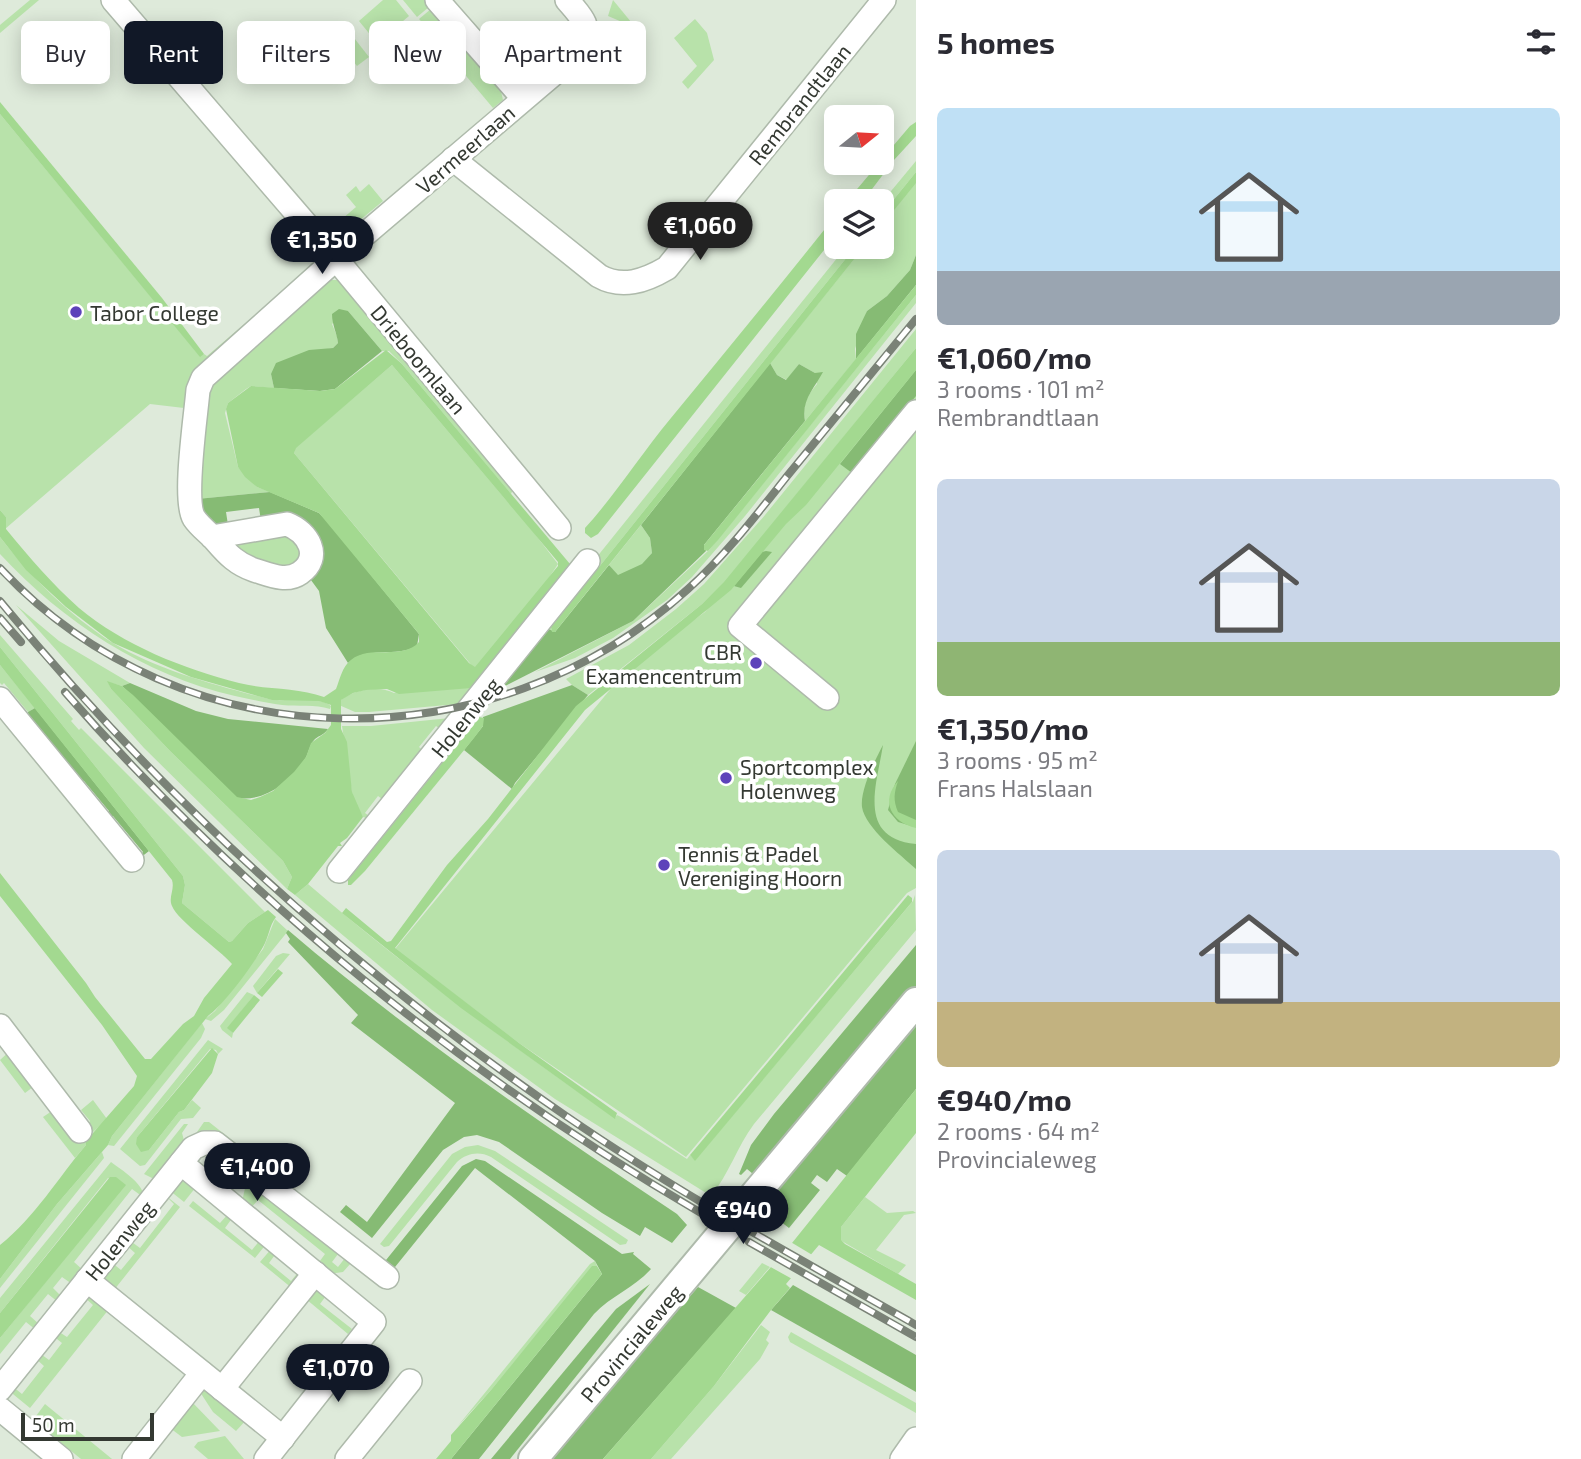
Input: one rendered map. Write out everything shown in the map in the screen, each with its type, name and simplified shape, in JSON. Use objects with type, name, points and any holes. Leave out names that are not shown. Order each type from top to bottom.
[{"type":"main road","name":"Provincialeweg","points":[[533,1459],[916,1002]]},
{"type":"street","name":"Drieboomlaan","points":[[113,0],[336,259],[559,528]]},
{"type":"street","points":[[437,0],[523,98]]},
{"type":"street","name":"Vermeerlaan","points":[[212,537],[193,517],[189,499],[198,390],[203,378],[336,259],[584,48],[588,30],[584,20],[567,0]]},
{"type":"street","name":"Rembrandtlaan","points":[[453,159],[599,276],[617,283],[634,282],[654,276],[667,268],[884,0]]},
{"type":"street","points":[[827,698],[740,626],[916,412]]},
{"type":"street","name":"Holenweg","points":[[339,871],[588,561]]},
{"type":"street","points":[[0,699],[132,860]]},
{"type":"street","points":[[0,1026],[80,1130]]},
{"type":"street","name":"Holenweg","points":[[0,1389],[192,1148],[204,1143],[215,1143],[387,1277]]},
{"type":"street","points":[[181,1163],[374,1322],[266,1459]]},
{"type":"street","points":[[222,1390],[315,1273]]},
{"type":"street","points":[[87,1279],[283,1438]]},
{"type":"street","points":[[134,1459],[202,1373]]},
{"type":"street","points":[[347,1459],[410,1381]]},
{"type":"street","points":[[0,1409],[61,1459]]},
{"type":"street","points":[[902,1459],[916,1439]]},
{"type":"shaded area","points":[[30,0],[39,0],[0,33],[0,25]]},
{"type":"shaded area","points":[[383,0],[396,0],[409,16],[403,21],[369,21],[369,33],[359,21]]},
{"type":"shaded area","points":[[403,0],[424,0],[429,7],[417,17]]},
{"type":"shaded area","points":[[613,0],[630,21],[620,21],[608,16]]},
{"type":"shaded area","points":[[431,9],[442,21],[421,21],[419,19]]},
{"type":"shaded area","points":[[695,19],[707,33],[714,60],[688,89],[682,82],[697,66],[674,38]]},
{"type":"shaded area","points":[[355,39],[369,57],[357,66],[355,64]]},
{"type":"shaded area","points":[[466,48],[480,64],[480,84],[497,84],[500,87],[503,100],[493,108],[466,76]]},
{"type":"shaded area","points":[[0,102],[162,298],[204,354],[200,357],[0,114]]},
{"type":"shaded area","name":"Tabor College","points":[[0,114],[200,356],[207,356],[311,267],[186,393],[184,408],[150,404],[5,529],[6,517],[0,510]]},
{"type":"shaded area","points":[[916,122],[916,136],[894,160],[894,145]]},
{"type":"shaded area","points":[[916,161],[916,172],[894,199],[893,189]]},
{"type":"shaded area","points":[[916,172],[916,183],[894,210],[894,199]]},
{"type":"shaded area","points":[[869,175],[883,175],[872,189],[857,189]]},
{"type":"shaded area","points":[[916,181],[916,255],[910,270],[887,296],[867,311],[855,349],[856,359],[805,421],[806,401],[817,384],[815,373],[799,364],[787,380],[777,375],[770,363],[854,259],[894,259],[894,209]]},
{"type":"shaded area","points":[[369,184],[383,201],[347,231],[337,230],[332,224],[356,207],[346,195],[356,186],[360,192]]},
{"type":"shaded area","points":[[824,230],[824,250],[598,534],[591,538],[585,533],[585,528]]},
{"type":"shaded area","points":[[916,255],[916,285],[856,359],[856,334],[867,311],[887,296],[910,270]]},
{"type":"shaded area","points":[[836,259],[845,259],[551,627],[552,632],[544,627],[588,568]]},
{"type":"shaded area","points":[[845,259],[854,259],[555,632],[552,632],[551,627]]},
{"type":"shaded area","points":[[339,280],[407,358],[514,487],[511,494],[402,364],[389,351],[382,351],[348,311],[332,324],[338,343],[333,348],[322,350],[271,374],[274,388],[251,386],[228,403],[225,413],[238,467],[257,487],[270,492],[197,499],[207,387],[324,283]]},
{"type":"shaded area","points":[[916,285],[916,295],[718,540],[708,551],[704,550],[704,545]]},
{"type":"shaded area","points":[[916,295],[916,303],[745,516],[692,577],[667,600],[613,638],[575,658],[535,672],[633,621],[709,550]]},
{"type":"shaded area","points":[[339,309],[348,311],[382,351],[335,389],[320,391],[274,388],[271,374],[276,363],[309,350],[333,348],[338,343],[332,314]]},
{"type":"shaded area","points":[[916,329],[916,348],[725,582],[702,604],[588,695],[572,685],[566,679],[629,645],[704,584],[765,515]]},
{"type":"shaded area","points":[[916,348],[916,370],[806,505],[786,524],[731,590],[585,710],[395,948],[519,1043],[617,1113],[615,1119],[461,1008],[342,913],[346,908],[387,942],[391,941],[447,865],[488,819],[576,706],[702,604],[724,582]]},
{"type":"shaded area","points":[[386,350],[402,364],[571,568],[480,685],[399,694],[387,689],[366,690],[341,700],[341,729],[347,742],[352,792],[363,817],[340,843],[342,846],[338,846],[308,884],[295,895],[287,889],[292,877],[283,861],[170,751],[111,689],[107,681],[122,686],[133,695],[237,797],[251,800],[273,791],[294,772],[306,757],[311,743],[331,725],[331,705],[319,701],[272,700],[191,677],[113,643],[66,607],[26,570],[0,537],[0,510],[6,517],[6,529],[50,580],[96,621],[134,644],[176,663],[218,677],[324,697],[336,689],[343,670],[351,660],[367,653],[412,648],[419,642],[419,634],[319,513],[257,487],[245,477],[238,467],[226,409],[228,403],[251,386],[320,391],[335,389]],"holes":[[[392,365],[558,562],[558,566],[475,667],[294,453],[296,448]]]},
{"type":"shaded area","name":"Sportcomplex Holenweg","points":[[916,357],[916,888],[907,893],[686,1157],[519,1043],[395,949],[628,668],[705,612]]},
{"type":"shaded area","points":[[770,363],[777,375],[786,380],[799,364],[815,373],[823,372],[807,401],[805,421],[704,545],[706,551],[633,621],[497,690],[544,627],[555,632],[609,565],[618,575],[642,564],[652,553],[650,538],[641,525]]},
{"type":"shaded area","points":[[392,365],[514,507],[558,564],[473,693],[458,704],[355,712],[339,705],[341,700],[366,690],[381,689],[394,693],[473,667],[294,453],[295,448]]},
{"type":"shaded area","points":[[916,370],[916,396],[852,473],[840,464]]},
{"type":"shaded area","points":[[270,492],[319,513],[327,521],[419,634],[417,646],[400,651],[364,654],[348,663],[326,628],[319,591],[308,576],[317,555],[261,521],[259,508],[226,512],[228,525],[219,526],[207,522],[197,499]]},
{"type":"shaded area","points":[[641,525],[650,538],[652,553],[642,565],[618,576],[609,565]]},
{"type":"shaded area","points":[[283,531],[300,540],[302,559],[285,571],[238,552],[242,539]]},
{"type":"shaded area","points":[[0,537],[38,581],[66,608],[129,652],[163,667],[218,685],[274,700],[319,701],[331,706],[330,709],[282,705],[235,696],[201,687],[137,660],[78,623],[24,579],[0,554]]},
{"type":"shaded area","points":[[762,552],[772,552],[741,588],[734,586]]},
{"type":"shaded area","points":[[16,605],[59,641],[130,683],[122,686],[108,682],[111,689],[170,751],[283,861],[292,877],[287,889],[144,748]]},
{"type":"shaded area","points":[[0,635],[73,719],[71,721],[79,730],[81,728],[265,912],[248,923],[232,941],[229,942],[182,903],[185,885],[183,876],[0,647]]},
{"type":"shaded area","points":[[0,647],[183,876],[185,885],[182,903],[229,942],[248,923],[268,910],[276,917],[263,947],[238,984],[208,1016],[0,1279],[0,1245],[35,1210],[86,1145],[86,1141],[134,1086],[137,1076],[102,1025],[0,896],[0,873],[145,1059],[151,1059],[183,1024],[194,1016],[204,998],[232,964],[176,912],[171,903],[172,880],[0,665]]},
{"type":"shaded area","points":[[0,665],[35,708],[28,712],[4,683],[0,683]]},
{"type":"shaded area","points":[[130,683],[196,711],[228,719],[328,729],[313,741],[305,759],[284,783],[257,797],[237,798],[122,686]]},
{"type":"shaded area","points":[[572,685],[588,695],[512,789],[464,750],[483,726],[483,717]]},
{"type":"shaded area","points":[[35,708],[149,851],[140,858],[143,852],[113,816],[110,818],[107,813],[109,811],[84,781],[75,779],[29,723],[28,712]]},
{"type":"shaded area","points":[[460,717],[446,733],[436,726],[419,747],[428,755],[389,804],[378,796],[365,813],[376,821],[363,817],[353,799],[342,726],[371,726]]},
{"type":"shaded area","points":[[479,717],[484,718],[483,726],[474,738],[365,871],[348,885],[348,880]]},
{"type":"shaded area","points":[[916,741],[915,827],[898,822],[888,810],[895,784]]},
{"type":"shaded area","points":[[883,745],[875,792],[878,820],[885,831],[897,840],[916,844],[916,869],[876,832],[862,807],[866,784]]},
{"type":"shaded area","points":[[898,781],[895,804],[898,812],[916,820],[916,828],[900,821],[891,810],[890,796]]},
{"type":"shaded area","points":[[308,884],[420,975],[575,1090],[615,1118],[617,1115],[621,1117],[687,1159],[690,1155],[695,1160],[913,901],[915,895],[916,930],[754,1124],[711,1196],[555,1099],[432,1010],[295,895]]},
{"type":"shaded area","points":[[908,895],[912,902],[695,1161],[690,1155]]},
{"type":"shaded area","points":[[275,919],[288,931],[224,1010],[211,1021],[205,1019],[215,1011],[263,949]]},
{"type":"shaded area","points":[[288,930],[430,1043],[527,1113],[677,1214],[687,1225],[672,1243],[645,1227],[640,1236],[499,1142],[477,1135],[464,1137],[443,1150],[372,1238],[340,1212],[346,1205],[367,1222],[455,1103],[351,1023],[358,1015],[288,942]]},
{"type":"shaded area","points":[[916,945],[916,988],[753,1174],[747,1169],[739,1174],[751,1145],[774,1114]]},
{"type":"shaded area","points":[[290,954],[257,993],[253,986],[276,956]]},
{"type":"shaded area","points":[[278,969],[283,973],[262,997],[257,993]]},
{"type":"shaded area","points":[[247,992],[254,995],[228,1028],[233,1033],[232,1038],[220,1026]]},
{"type":"shaded area","points":[[254,995],[260,1000],[233,1033],[227,1028]]},
{"type":"shaded area","points":[[202,1023],[205,1029],[201,1038],[114,1146],[108,1145],[112,1136]]},
{"type":"shaded area","points":[[916,1026],[916,1089],[847,1176],[837,1169],[827,1182],[817,1175],[811,1183],[820,1190],[789,1228],[772,1215],[762,1226],[752,1220],[814,1139]]},
{"type":"shaded area","points":[[208,1040],[223,1049],[218,1054],[216,1050],[210,1049],[137,1137],[149,1150],[192,1100],[201,1108],[193,1118],[181,1119],[145,1165],[140,1166],[120,1149]]},
{"type":"shaded area","points":[[212,1048],[218,1054],[212,1073],[149,1150],[141,1152],[136,1144],[137,1137]]},
{"type":"shaded area","points":[[11,1050],[37,1084],[25,1093],[0,1060]]},
{"type":"shaded area","points":[[916,1089],[916,1133],[841,1227],[841,1240],[916,1284],[916,1300],[819,1245],[786,1284],[790,1288],[714,1386],[651,1459],[603,1459],[792,1243]]},
{"type":"shaded area","points":[[93,1100],[107,1119],[93,1132],[90,1121],[81,1110]]},
{"type":"shaded area","points":[[52,1111],[87,1140],[75,1158],[43,1117]]},
{"type":"shaded area","points":[[204,1122],[209,1122],[247,1152],[212,1135],[197,1132]]},
{"type":"shaded area","points":[[184,1124],[188,1124],[182,1133],[185,1144],[157,1177],[144,1174]]},
{"type":"shaded area","points":[[478,1145],[495,1151],[628,1240],[626,1244],[620,1245],[491,1157],[478,1154],[469,1155],[457,1162],[389,1246],[380,1244],[452,1154],[465,1147]]},
{"type":"shaded area","points":[[102,1152],[104,1158],[0,1288],[0,1279],[57,1204]]},
{"type":"shaded area","points":[[217,1154],[341,1250],[332,1262],[338,1267],[345,1258],[351,1263],[343,1272],[329,1274],[317,1265],[325,1254],[258,1200],[249,1210],[242,1202],[245,1188],[234,1179],[221,1184],[202,1173]]},
{"type":"shaded area","points":[[268,1159],[288,1175],[281,1184],[264,1170]]},
{"type":"shaded area","points":[[476,1159],[485,1161],[622,1254],[634,1252],[633,1254],[651,1269],[594,1314],[479,1459],[451,1459],[602,1274],[595,1261],[475,1168],[391,1272],[382,1265],[462,1166]]},
{"type":"shaded area","points":[[111,1162],[135,1181],[142,1190],[143,1197],[132,1189],[74,1262],[84,1271],[72,1284],[62,1277],[53,1288],[62,1297],[58,1302],[48,1294],[30,1316],[40,1325],[36,1330],[26,1322],[0,1354],[0,1338],[122,1188],[120,1183],[108,1178],[0,1313],[0,1298]]},
{"type":"shaded area","points":[[110,1177],[116,1177],[126,1185],[0,1338],[0,1313]]},
{"type":"shaded area","points":[[186,1181],[196,1187],[184,1202],[169,1190]]},
{"type":"shaded area","points":[[165,1195],[180,1207],[114,1290],[98,1278],[111,1262],[121,1270],[135,1253],[125,1244],[129,1240],[140,1248],[174,1204]]},
{"type":"shaded area","points":[[865,1197],[887,1213],[916,1213],[904,1215],[876,1250],[906,1265],[898,1274],[840,1240],[841,1227]]},
{"type":"shaded area","points":[[193,1201],[220,1223],[229,1213],[233,1217],[225,1228],[252,1250],[261,1239],[267,1243],[255,1258],[189,1206]]},
{"type":"shaded area","points":[[272,1248],[277,1252],[269,1263],[291,1281],[300,1270],[304,1274],[293,1289],[260,1262]]},
{"type":"shaded area","points":[[595,1261],[597,1266],[594,1266],[457,1427],[590,1264]]},
{"type":"shaded area","points":[[762,1263],[770,1267],[746,1295],[739,1291]]},
{"type":"shaded area","points":[[592,1266],[597,1266],[602,1274],[451,1459],[436,1459],[451,1441],[451,1435]]},
{"type":"shaded area","points":[[318,1284],[328,1293],[320,1304],[352,1329],[348,1334],[306,1299]]},
{"type":"shaded area","points":[[650,1284],[510,1459],[491,1459],[616,1309]]},
{"type":"shaded area","points":[[793,1285],[916,1355],[916,1392],[771,1310]]},
{"type":"shaded area","points":[[698,1287],[736,1308],[603,1459],[550,1459]]},
{"type":"shaded area","points":[[87,1291],[109,1309],[30,1408],[8,1390],[12,1386],[22,1394],[44,1366],[34,1357],[38,1352],[49,1360],[62,1343],[52,1335],[56,1330],[67,1337],[93,1305],[83,1296]]},
{"type":"shaded area","points":[[761,1325],[770,1332],[766,1340],[769,1343],[760,1359],[671,1459],[651,1459],[714,1386]]},
{"type":"shaded area","points":[[791,1332],[916,1403],[916,1413],[790,1342],[788,1337]]},
{"type":"shaded area","points":[[204,1385],[247,1419],[236,1431],[213,1412],[200,1392]]},
{"type":"shaded area","points":[[192,1402],[220,1431],[182,1437],[170,1428]]},
{"type":"shaded area","points":[[45,1404],[112,1459],[81,1459],[33,1420]]},
{"type":"shaded area","points":[[225,1436],[244,1459],[208,1459],[194,1447],[198,1442]]},
{"type":"pier","points":[[789,1241],[814,1256],[794,1280],[767,1265]]},
{"type":"railway","points":[[0,568],[74,632],[157,679],[246,707],[339,718],[433,712],[524,688],[610,647],[702,576],[741,534],[916,319]]},
{"type":"railway","points":[[0,601],[127,745],[195,813],[265,879],[411,1002],[566,1116],[651,1172],[916,1325]]},
{"type":"railway","points":[[0,618],[21,642]]},
{"type":"railway","points":[[65,692],[134,768],[207,841],[283,911],[362,978],[443,1042],[527,1102],[701,1213]]},
{"type":"railway","points":[[749,1242],[916,1337]]},
{"type":"place","name":"Tabor College","points":[[76,312]]},
{"type":"place","name":"CBR Examencentrum","points":[[756,663]]},
{"type":"place","name":"Sportcomplex Holenweg","points":[[726,778]]},
{"type":"place","name":"Tennis & Padel Vereniging Hoorn","points":[[664,865]]}]
